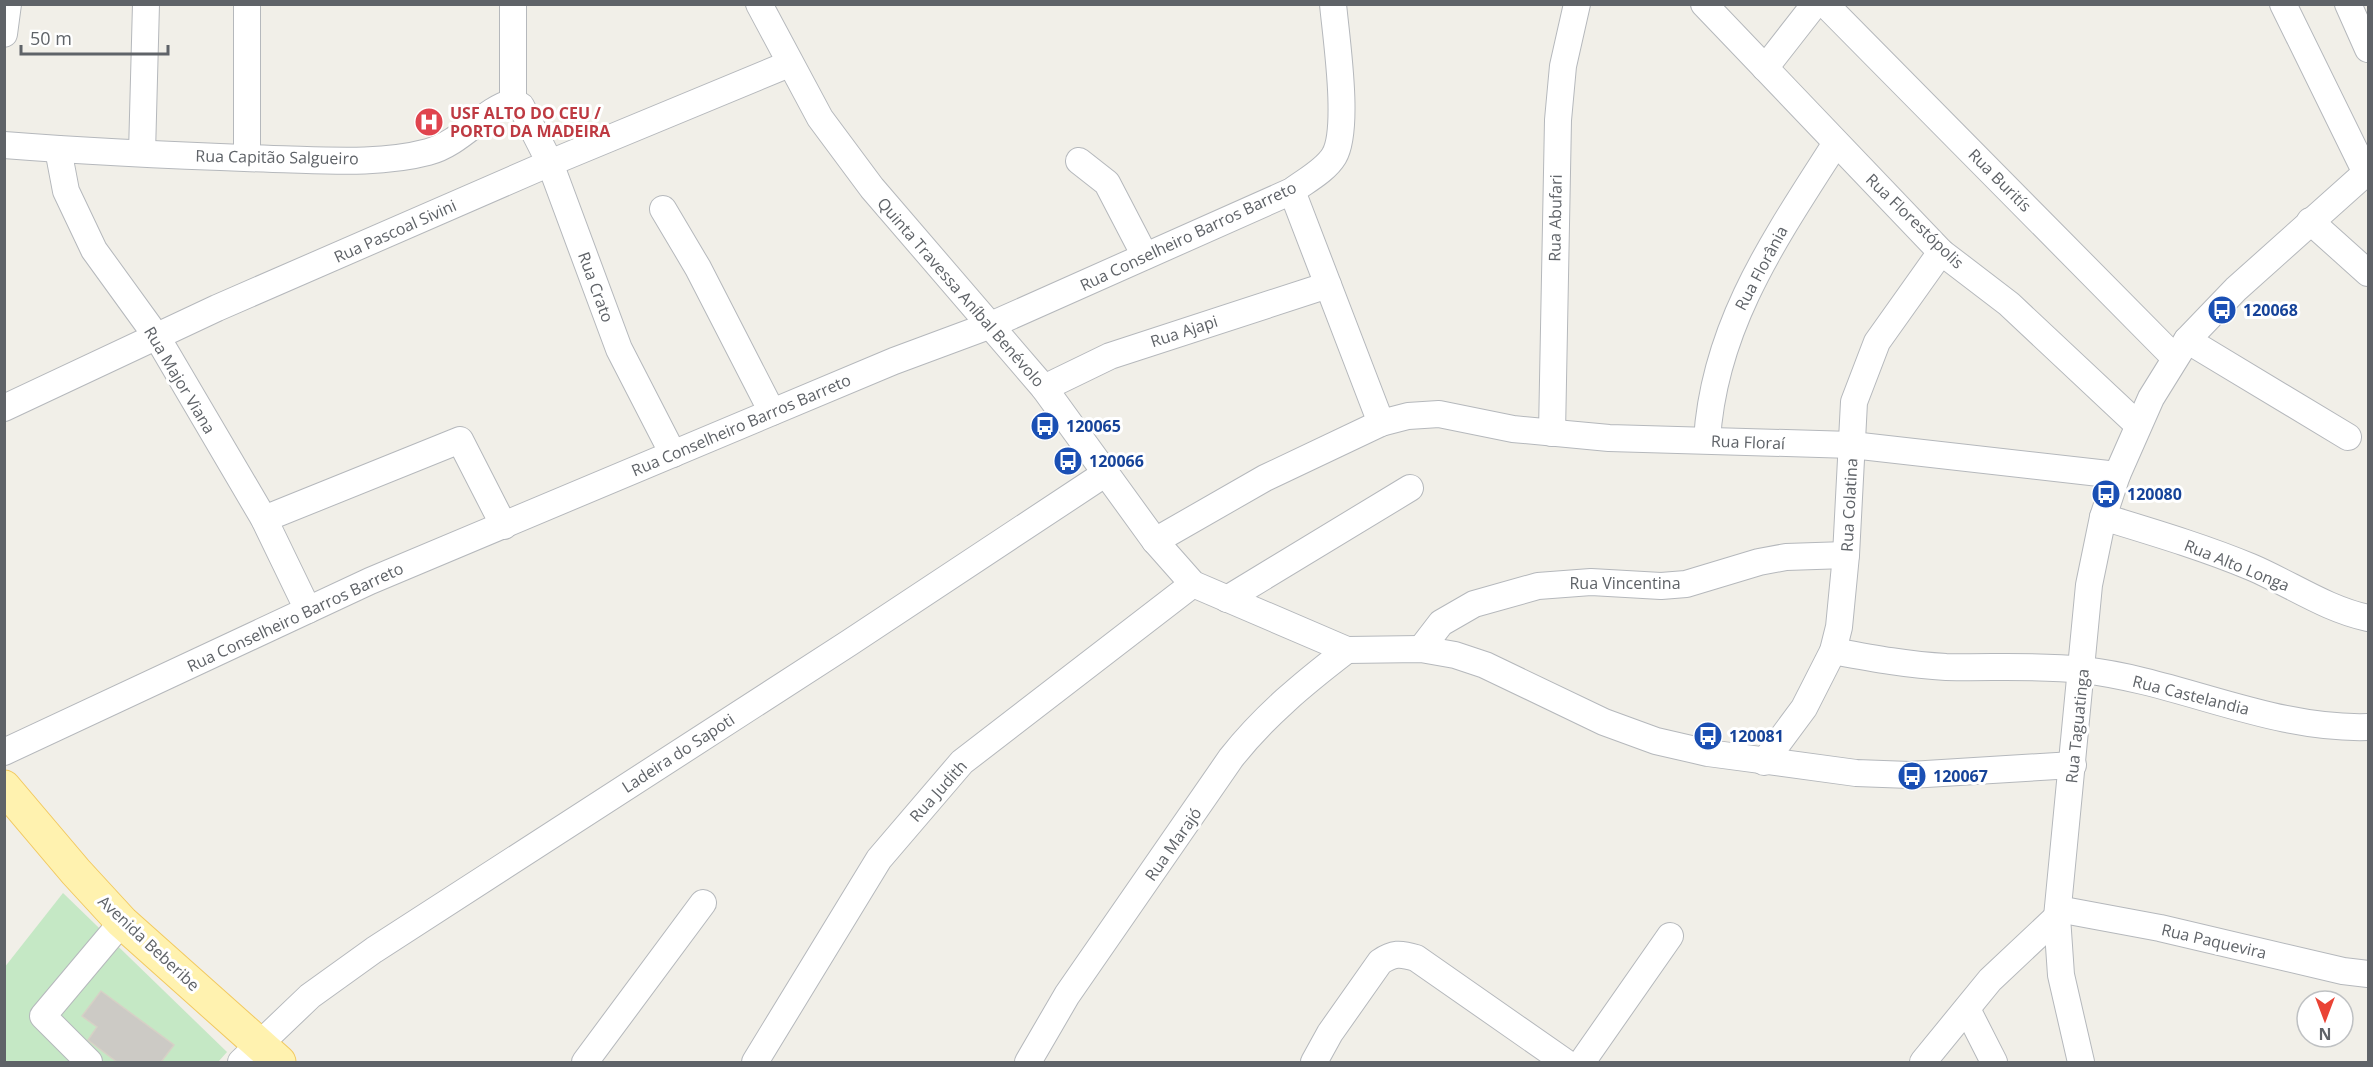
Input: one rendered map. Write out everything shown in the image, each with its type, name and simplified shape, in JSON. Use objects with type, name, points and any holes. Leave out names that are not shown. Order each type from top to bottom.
[{"type":"main road","name":"Avenida Beberibe","points":[[8,796],[122,922],[260,1056]]},
{"type":"street","points":[[4,34],[8,4]]},
{"type":"street","points":[[142,153],[146,4]]},
{"type":"street","points":[[247,4],[247,158]]},
{"type":"street","points":[[513,4],[520,109]]},
{"type":"street","name":"Quinta Travessa Aníbal Benévolo","points":[[759,4],[789,64],[820,118],[872,188],[1044,388],[1155,541],[1193,584],[1347,650],[1421,649],[1485,665],[1604,722],[1656,741],[1764,762],[1856,773],[1910,775],[2073,765]]},
{"type":"street","name":"Rua Conselheiro Barros Barreto","points":[[4,752],[308,610],[772,411],[894,361],[991,325],[1292,191],[1321,169],[1334,155],[1340,137],[1340,76],[1333,4]]},
{"type":"street","name":"Rua Abufari","points":[[1552,433],[1558,120],[1563,66],[1577,4]]},
{"type":"street","name":"Rua Florestópolis","points":[[1704,4],[1941,252],[2008,304],[2138,425]]},
{"type":"street","points":[[1765,68],[1815,4]]},
{"type":"street","name":"Rua Buritís","points":[[1826,4],[2181,349],[2348,437]]},
{"type":"street","points":[[2283,4],[2367,172]]},
{"type":"street","points":[[2348,4],[2368,49]]},
{"type":"street","name":"Rua Pascoal Sivini","points":[[4,408],[217,308],[550,163],[789,64]]},
{"type":"street","name":"Rua Capitão Salgueiro","points":[[4,145],[247,158],[395,159],[430,152],[461,138],[504,104],[520,109]]},
{"type":"street","name":"Rua Crato","points":[[520,109],[550,163],[619,349],[673,454]]},
{"type":"street","name":"Rua Florânia","points":[[1707,440],[1709,406],[1737,310],[1780,231],[1836,144]]},
{"type":"street","name":"Rua Major Viana","points":[[58,149],[66,191],[94,250],[157,337],[264,519],[308,610]]},
{"type":"street","points":[[1079,161],[1107,183],[1145,256]]},
{"type":"street","name":"Rua Taguatinga","points":[[2081,1062],[2061,975],[2058,913],[2083,670],[2089,585],[2103,517],[2117,474],[2138,425],[2151,398],[2181,349],[2210,314],[2310,221],[2367,172]]},
{"type":"street","points":[[1292,191],[1381,423]]},
{"type":"street","points":[[663,209],[698,268],[772,411]]},
{"type":"street","points":[[2310,221],[2368,273]]},
{"type":"street","name":"Rua Colatina","points":[[1764,762],[1804,708],[1833,651],[1839,627],[1846,555],[1854,402],[1877,342],[1941,252]]},
{"type":"street","name":"Rua Ajapi","points":[[1044,388],[1110,356],[1328,285]]},
{"type":"street","name":"Rua Floraí","points":[[1155,541],[1265,478],[1381,423],[1408,416],[1439,414],[1513,429],[1609,438],[1852,446],[2117,474]]},
{"type":"street","points":[[264,519],[460,440],[504,526]]},
{"type":"street","name":"Ladeira do Sapoti","points":[[260,1056],[310,996],[374,950],[1106,473]]},
{"type":"street","points":[[1227,599],[1410,488]]},
{"type":"street","name":"Rua Alto Longa","points":[[2103,517],[2229,558],[2287,583],[2335,609],[2368,618]]},
{"type":"street","name":"Rua Vincentina","points":[[1421,649],[1441,623],[1474,604],[1538,585],[1591,582],[1661,586],[1686,584],[1768,560],[1846,555]]},
{"type":"street","name":"Rua Judith","points":[[755,1062],[879,859],[962,762],[1193,584]]},
{"type":"street","name":"Rua Marajó","points":[[1028,1062],[1067,995],[1231,758],[1257,726],[1299,687],[1347,650]]},
{"type":"street","name":"Rua Castelandia","points":[[1833,651],[1898,663],[2083,670],[2169,686],[2285,719],[2326,726],[2368,727]]},
{"type":"street","points":[[585,1062],[703,903]]},
{"type":"street","points":[[1923,1062],[1990,980],[2058,913]]},
{"type":"street","name":"Rua Paquevira","points":[[2058,913],[2160,928],[2343,971],[2368,974]]},
{"type":"street","points":[[89,1062],[43,1016],[122,922]]},
{"type":"street","points":[[1582,1062],[1670,936]]},
{"type":"street","points":[[1314,1062],[1330,1033],[1380,962],[1392,954],[1403,954],[1416,958],[1565,1062]]},
{"type":"street","points":[[1967,1009],[1994,1062]]},
{"type":"green space","points":[[63,893],[227,1052],[218,1062],[5,1062],[4,968]]},
{"type":"building","points":[[101,991],[174,1045],[161,1062],[117,1062],[88,1040],[97,1027],[82,1016]]},
{"type":"place","name":"USF ALTO DO CEU / PORTO DA MADEIRA","points":[[429,122]]},
{"type":"place","name":"120068","points":[[2222,310]]},
{"type":"place","name":"120065","points":[[1045,426]]},
{"type":"place","name":"120066","points":[[1068,461]]},
{"type":"place","name":"120080","points":[[2106,494]]},
{"type":"place","name":"120081","points":[[1708,736]]},
{"type":"place","name":"120067","points":[[1912,776]]}]
